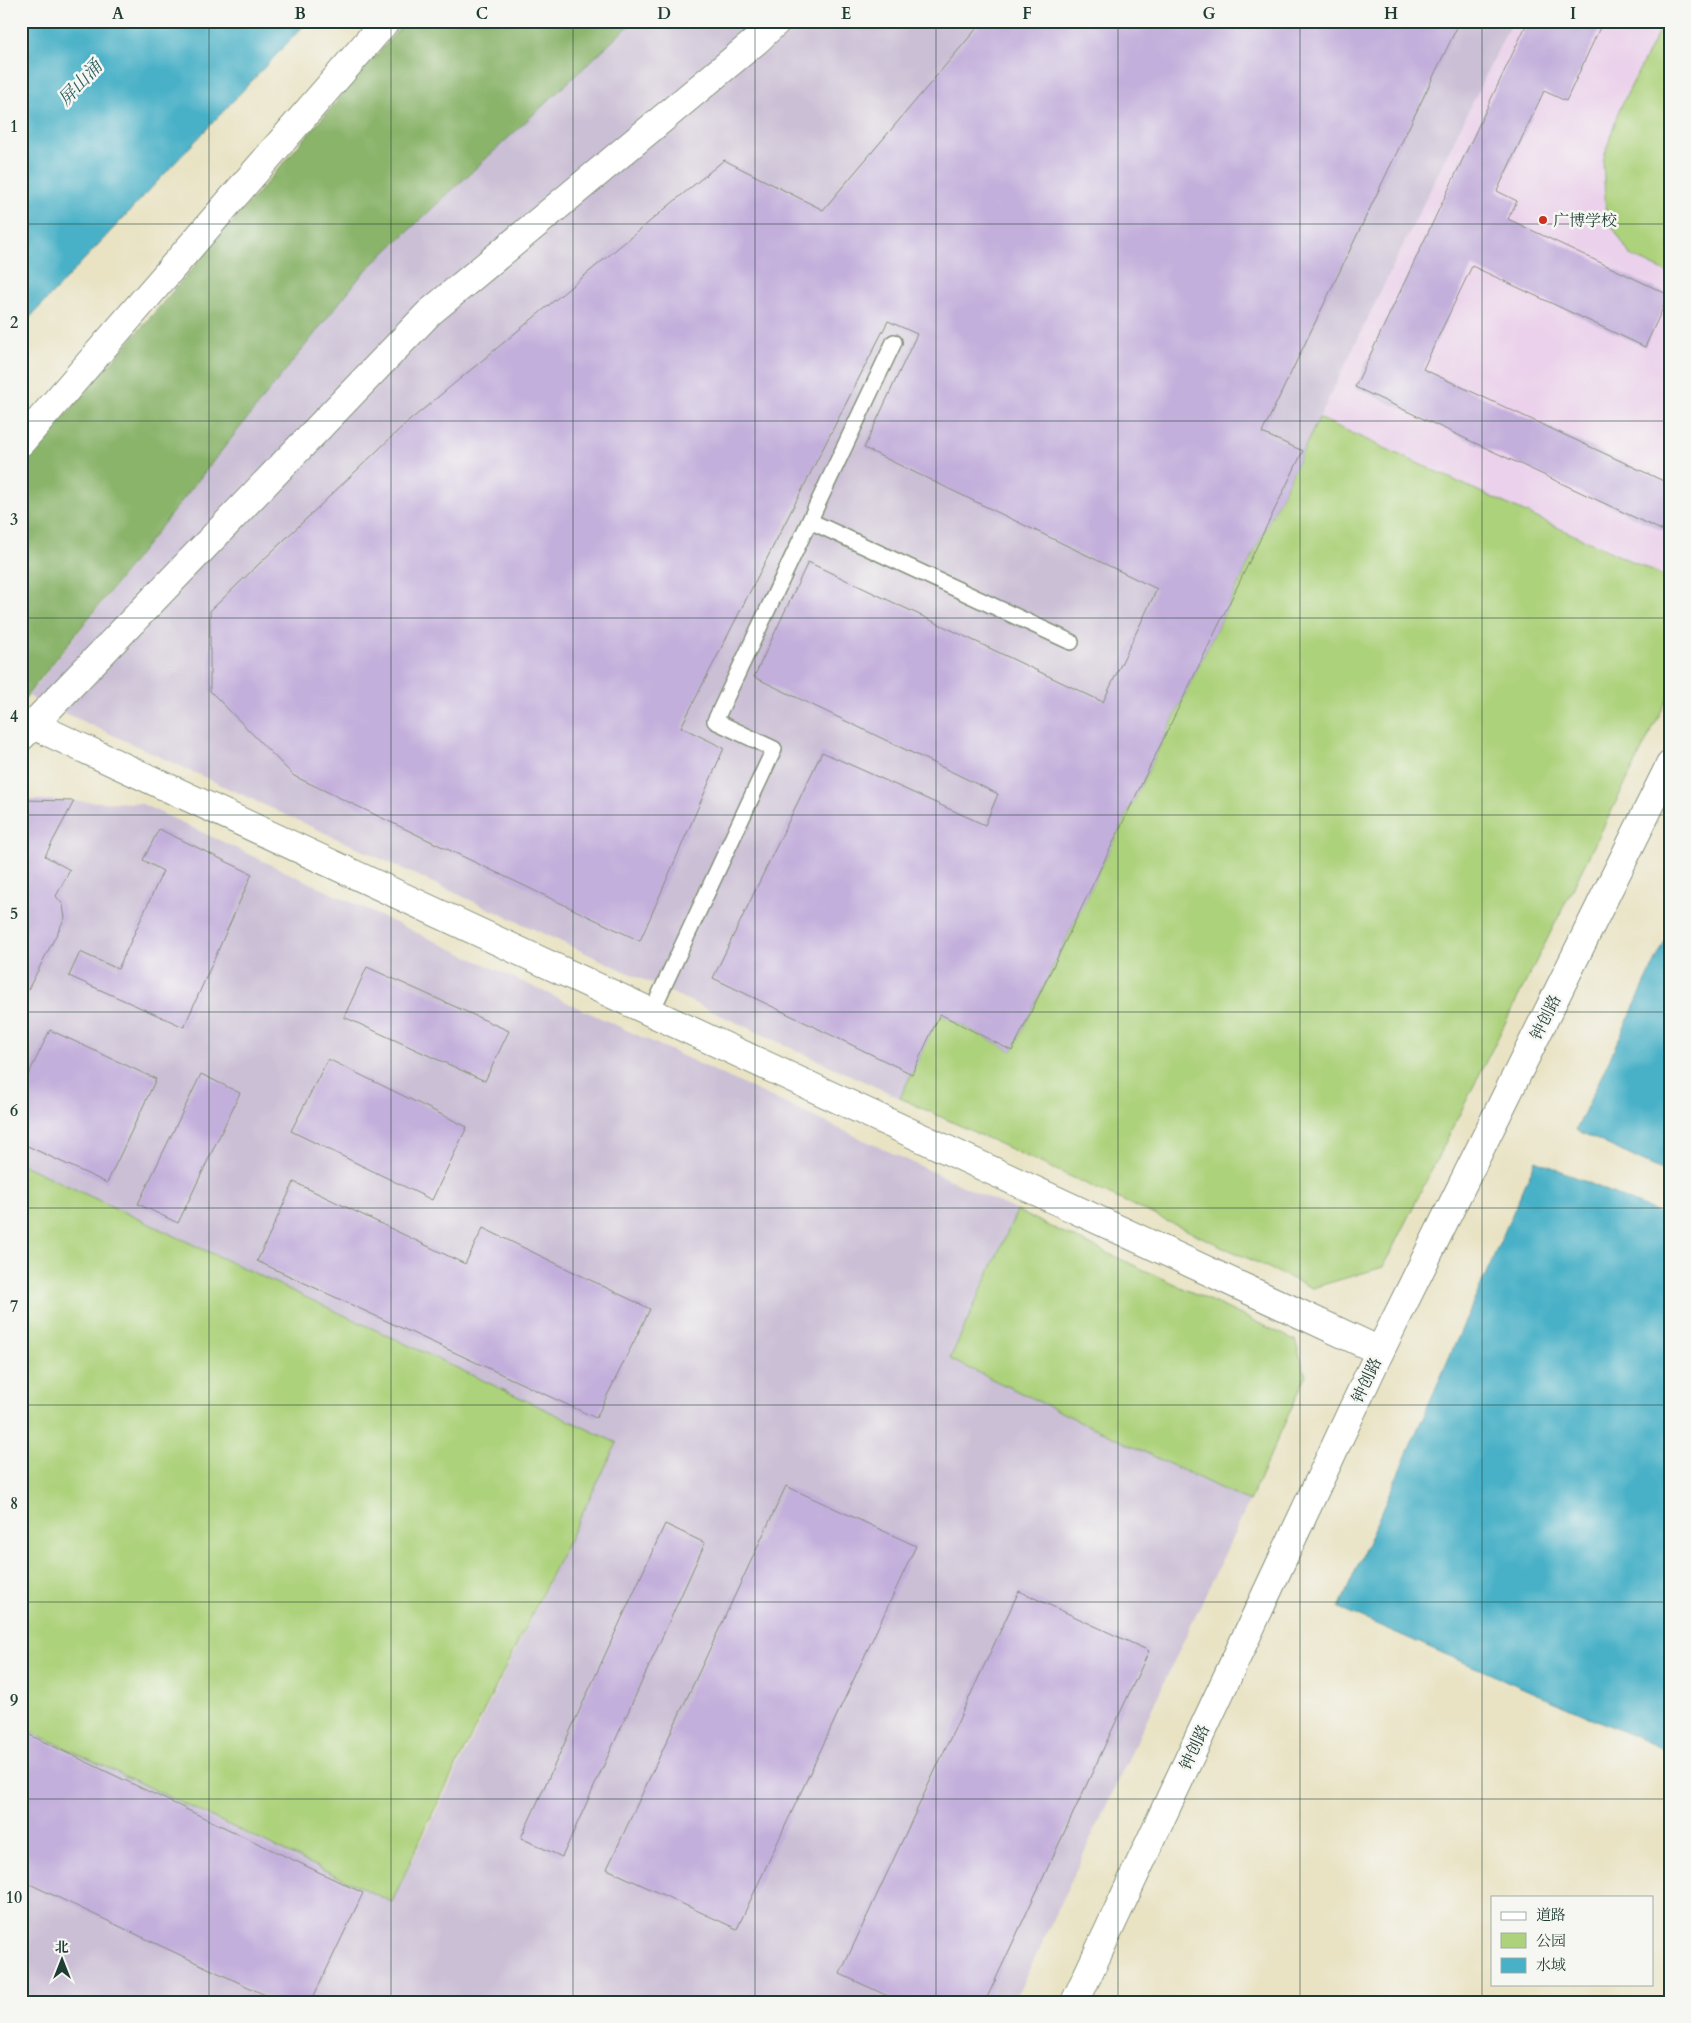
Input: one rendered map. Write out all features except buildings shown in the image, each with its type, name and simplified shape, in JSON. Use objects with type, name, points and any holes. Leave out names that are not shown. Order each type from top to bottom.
[{"type":"street","points":[[21,442],[386,21]]},
{"type":"street","points":[[777,21],[756,41],[429,313],[27,731],[651,1013],[1380,1352]]},
{"type":"street","name":"钟创路","points":[[1075,2002],[1380,1352],[1670,765]]},
{"type":"lane","points":[[651,1013],[774,749],[715,721],[894,342]]},
{"type":"lane","points":[[810,521],[1071,642]]},
{"type":"shaded area","points":[[634,21],[1512,21],[1012,1051],[912,1074],[900,1098],[28,696],[363,273]]},
{"type":"shaded area","name":"广博学校","points":[[1512,21],[1670,21],[1670,579],[1319,418]]},
{"type":"shaded area","points":[[21,800],[140,803],[1017,1211],[951,1359],[1249,1502],[1014,2002],[21,2002],[21,1727],[392,1902],[617,1443],[21,1164]]},
{"type":"green space","points":[[406,21],[634,21],[363,273],[21,703],[21,467]]},
{"type":"green space","points":[[1664,21],[1670,21],[1670,274],[1630,255],[1606,216],[1603,161],[1618,112]]},
{"type":"green space","points":[[1319,418],[1670,579],[1670,694],[1383,1267],[1312,1288],[900,1098],[940,1014],[1012,1051]]},
{"type":"green space","points":[[21,1164],[617,1443],[428,1823],[392,1902],[21,1727]]},
{"type":"green space","points":[[1017,1211],[1295,1340],[1306,1376],[1249,1502],[950,1359]]},
{"type":"water","name":"屏山涌","points":[[21,21],[308,21],[21,327]]},
{"type":"water","points":[[1670,930],[1670,1174],[1576,1130]]},
{"type":"water","points":[[1536,1160],[1670,1218],[1670,1752],[1339,1608]]},
{"type":"place","name":"广博学校","points":[[1543,220]]}]
